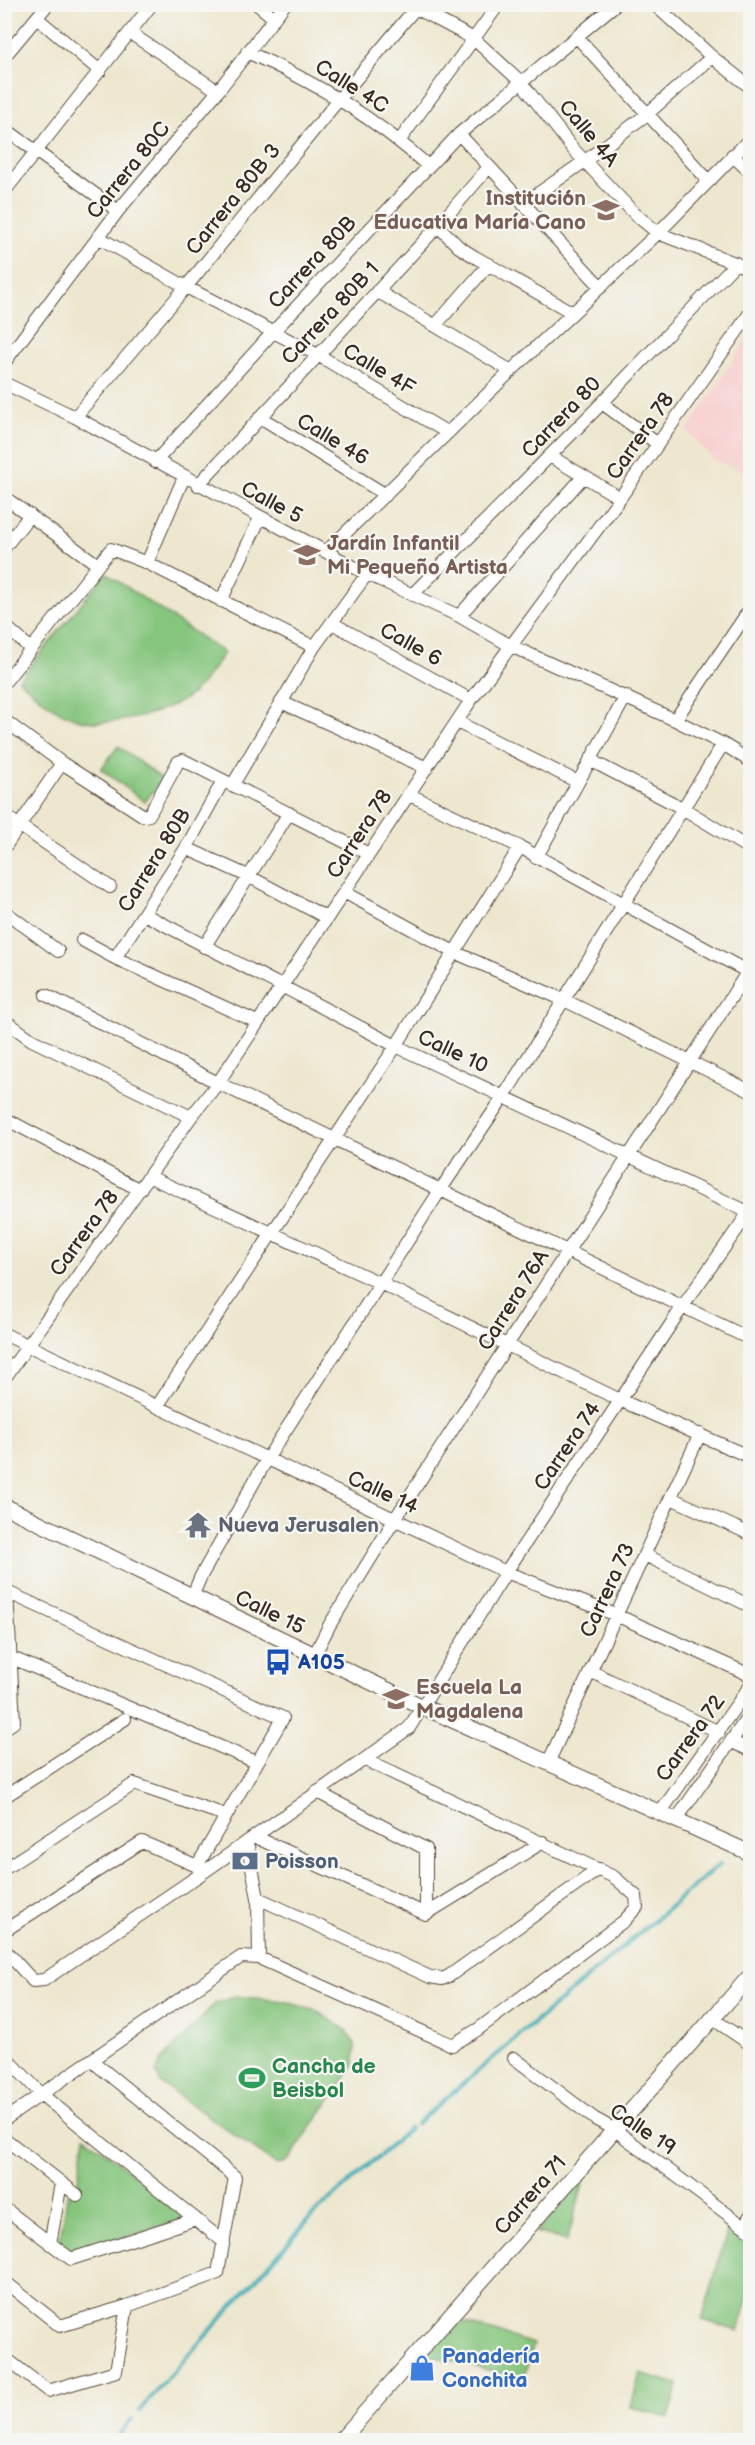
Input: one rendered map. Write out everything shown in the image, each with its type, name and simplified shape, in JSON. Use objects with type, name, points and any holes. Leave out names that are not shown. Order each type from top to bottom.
[{"type":"street","points":[[4,57],[48,4]]},
{"type":"street","points":[[4,192],[38,152],[152,4]]},
{"type":"street","points":[[257,4],[274,18]]},
{"type":"street","name":"Carrera 80C","points":[[4,363],[118,211],[218,91],[285,4]]},
{"type":"street","points":[[400,140],[499,4]]},
{"type":"street","name":"Carrera 80B","points":[[155,462],[459,134],[616,4]]},
{"type":"street","points":[[654,4],[712,57],[750,87]]},
{"type":"street","name":"Calle 4A","points":[[414,6],[474,39],[521,82],[573,149],[635,214],[658,233],[750,268]]},
{"type":"street","name":"Carrera 80B 3","points":[[75,417],[186,287],[414,6]]},
{"type":"street","points":[[37,18],[100,71]]},
{"type":"street","points":[[130,33],[218,91]]},
{"type":"street","points":[[578,37],[646,115],[708,180]]},
{"type":"street","name":"Calle 4C","points":[[247,52],[289,70],[340,98],[400,140],[428,165]]},
{"type":"street","points":[[523,204],[646,115],[712,57]]},
{"type":"street","points":[[4,128],[118,211]]},
{"type":"street","points":[[459,134],[600,287]]},
{"type":"street","points":[[326,552],[511,371],[658,233],[750,139]]},
{"type":"street","points":[[732,155],[750,172]]},
{"type":"street","name":"Carrera 80B 1","points":[[198,485],[438,226],[489,167]]},
{"type":"street","points":[[438,226],[459,247],[573,313]]},
{"type":"street","name":"Calle 4F","points":[[98,237],[186,287],[318,355],[448,433]]},
{"type":"street","name":"Carrera 80","points":[[412,595],[602,403],[736,263]]},
{"type":"street","points":[[435,326],[489,264]]},
{"type":"street","points":[[377,291],[511,371]]},
{"type":"street","name":"Carrera 78","points":[[4,1379],[191,1117],[218,1083],[471,700],[620,498],[750,313]]},
{"type":"street","name":"Calle 5","points":[[4,383],[75,417],[367,574],[459,616],[511,646],[626,696],[723,744],[750,761]]},
{"type":"street","points":[[602,403],[658,444]]},
{"type":"street","name":"Calle 46","points":[[260,417],[386,495]]},
{"type":"street","points":[[550,456],[620,498]]},
{"type":"street","points":[[459,616],[584,476]]},
{"type":"street","points":[[147,563],[184,477]]},
{"type":"street","points":[[4,497],[98,565]]},
{"type":"street","points":[[4,548],[30,515]]},
{"type":"street","points":[[221,601],[260,518]]},
{"type":"street","points":[[4,683],[111,549],[147,563],[315,647]]},
{"type":"street","name":"Carrera 80B","points":[[115,958],[315,647],[367,574]]},
{"type":"street","points":[[675,720],[750,609]]},
{"type":"street","name":"Calle 6","points":[[332,623],[471,700]]},
{"type":"street","points":[[4,624],[32,648]]},
{"type":"street","points":[[536,858],[626,696]]},
{"type":"street","points":[[281,702],[427,768]]},
{"type":"street","points":[[4,720],[63,763],[144,816],[149,815],[180,760],[369,854]]},
{"type":"street","points":[[457,722],[578,782]]},
{"type":"street","points":[[192,1597],[201,1576],[267,1459],[441,1189],[504,1096],[723,744]]},
{"type":"street","points":[[590,760],[684,808],[750,849]]},
{"type":"street","points":[[4,848],[63,763]]},
{"type":"street","points":[[408,794],[520,848],[623,905],[749,970]]},
{"type":"street","points":[[204,947],[289,813]]},
{"type":"street","points":[[4,815],[110,887]]},
{"type":"street","points":[[186,848],[250,877],[327,918]]},
{"type":"street","points":[[158,1405],[396,1046],[520,848]]},
{"type":"street","points":[[344,892],[454,952],[564,1000],[750,1091]]},
{"type":"street","points":[[4,911],[58,951]]},
{"type":"street","name":"Calle 10","points":[[144,914],[396,1046],[750,1212]]},
{"type":"street","points":[[82,940],[115,958],[257,1022]]},
{"type":"street","name":"Carrera 76A","points":[[314,1656],[329,1626],[395,1519],[749,970]]},
{"type":"street","points":[[46,995],[218,1083],[750,1339]]},
{"type":"street","points":[[4,1020],[32,1040],[191,1117]]},
{"type":"street","points":[[5,1120],[140,1191]]},
{"type":"street","points":[[150,1177],[380,1283],[507,1347],[622,1401],[750,1457]]},
{"type":"street","name":"Carrera 74","points":[[4,1949],[33,1981],[44,1980],[199,1870],[251,1839],[409,1728],[506,1572],[622,1401],[683,1306],[750,1212]]},
{"type":"street","name":"Calle 14","points":[[4,1334],[158,1405],[506,1572],[616,1615],[750,1675]]},
{"type":"street","name":"Carrera 73","points":[[549,1763],[700,1434]]},
{"type":"street","points":[[671,1498],[750,1534]]},
{"type":"street","name":"Calle 15","points":[[4,1506],[421,1706],[750,1853]]},
{"type":"street","points":[[645,1555],[750,1606]]},
{"type":"street","points":[[4,1729],[14,1722],[7,1659],[6,1592],[283,1718],[225,1815],[199,1870],[142,1842],[4,1931]]},
{"type":"street","points":[[7,1659],[256,1762]]},
{"type":"street","points":[[590,1671],[719,1732]]},
{"type":"street","name":"Carrera 72","points":[[660,1813],[750,1686]]},
{"type":"street","name":"Carrera 72","points":[[676,1820],[750,1714]]},
{"type":"street","points":[[4,1797],[125,1719]]},
{"type":"street","points":[[732,1742],[750,1750]]},
{"type":"street","points":[[4,2120],[241,1957],[259,1958],[452,2045],[477,2030],[619,1925],[637,1907],[636,1896],[614,1877],[365,1760]]},
{"type":"street","points":[[4,1869],[134,1784],[225,1815]]},
{"type":"street","points":[[317,1792],[426,1849],[426,1914]]},
{"type":"street","points":[[259,1958],[258,1898],[251,1839],[426,1914]]},
{"type":"street","points":[[426,1914],[543,1842]]},
{"type":"street","points":[[258,1898],[430,1977],[442,1979],[598,1869]]},
{"type":"street","name":"Carrera 71","points":[[341,2440],[750,1976]]},
{"type":"street","points":[[713,2019],[750,2044]]},
{"type":"street","points":[[4,2055],[42,2095],[224,2242]]},
{"type":"street","name":"Calle 19","points":[[514,2058],[595,2119],[615,2130],[748,2224]]},
{"type":"street","points":[[4,2281],[60,2326],[127,2306],[218,2273],[235,2177],[91,2060]]},
{"type":"street","points":[[4,2138],[77,2195]]},
{"type":"street","points":[[50,2244],[61,2183]]},
{"type":"street","points":[[4,2208],[70,2259],[196,2219]]},
{"type":"street","points":[[4,2357],[48,2391],[116,2371],[127,2306]]},
{"type":"shaded area","points":[[750,334],[750,474],[714,460],[687,431]]},
{"type":"green space","points":[[106,573],[224,653],[196,690],[172,706],[140,717],[90,722],[61,712],[19,680]]},
{"type":"green space","points":[[118,746],[162,779],[145,802],[101,769]]},
{"type":"green space","name":"Cancha de Beisbol","points":[[235,1996],[284,2001],[316,2011],[345,2029],[355,2044],[354,2065],[288,2161],[277,2165],[161,2083],[156,2073],[161,2061],[215,2004]]},
{"type":"green space","points":[[85,2136],[189,2218],[71,2254],[59,2245],[68,2191],[76,2192]]},
{"type":"green space","points":[[585,2177],[567,2241],[536,2232]]},
{"type":"green space","points":[[729,2225],[750,2241],[750,2289],[738,2331],[702,2320]]},
{"type":"green space","points":[[455,2320],[534,2344],[523,2379],[426,2354]]},
{"type":"green space","points":[[640,2373],[678,2384],[669,2418],[631,2407]]},
{"type":"waterway","points":[[416,2124],[720,1864]]},
{"type":"waterway","points":[[139,2411],[312,2216],[410,2128]]},
{"type":"waterway","points":[[115,2440],[132,2419]]},
{"type":"place","name":"Institución Educativa María Cano","points":[[606,210]]},
{"type":"place","name":"Jardín Infantil Mi Pequeño Artista","points":[[307,555]]},
{"type":"place","name":"Nueva Jerusalen","points":[[198,1525]]},
{"type":"place","name":"A105","points":[[278,1662]]},
{"type":"place","name":"Escuela La Magdalena","points":[[396,1699]]},
{"type":"place","name":"Poisson","points":[[245,1861]]},
{"type":"place","name":"Cancha de Beisbol","points":[[252,2078]]},
{"type":"place","name":"Panadería Conchita","points":[[422,2368]]}]
